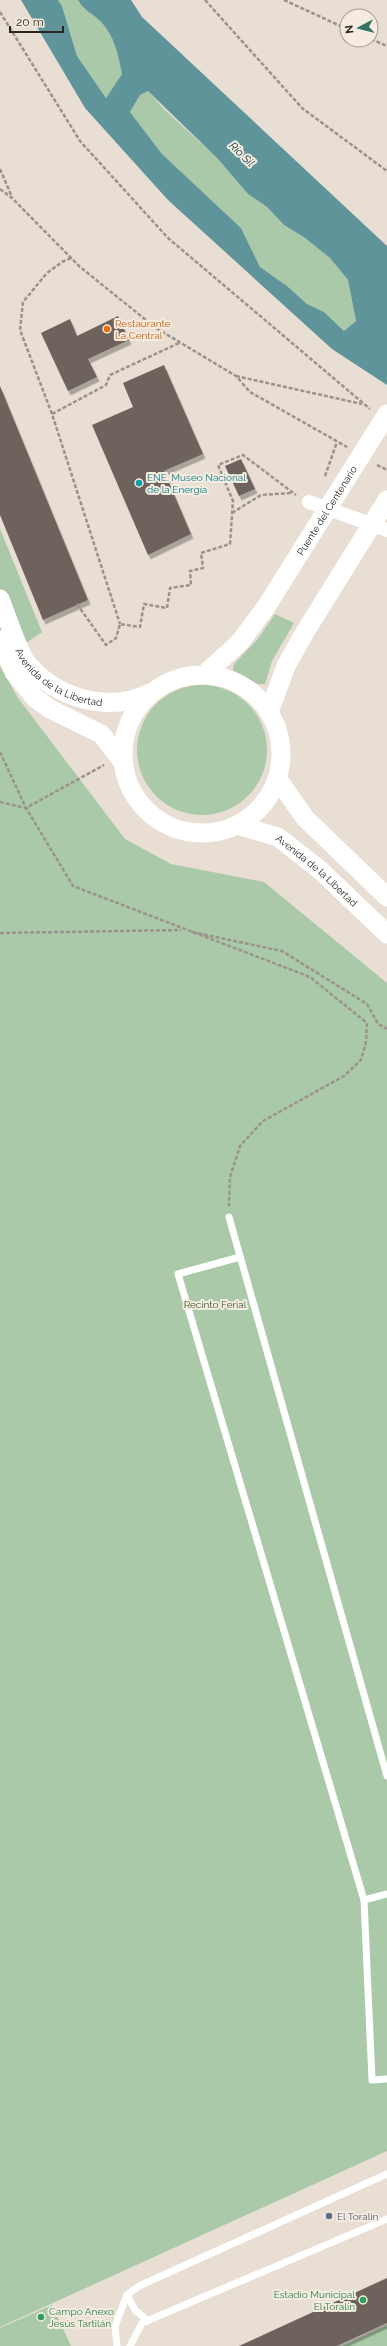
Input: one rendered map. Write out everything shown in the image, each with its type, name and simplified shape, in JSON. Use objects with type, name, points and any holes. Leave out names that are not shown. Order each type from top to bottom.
[{"type":"main road","name":"Puente del Centenario","points":[[205,674],[240,642],[266,607],[381,413]]},
{"type":"main road","points":[[269,712],[286,666],[304,632],[387,500]]},
{"type":"main road","name":"Avenida de la Libertad","points":[[0,599],[25,661],[48,684],[75,696],[106,702],[130,701],[174,680],[205,674]]},
{"type":"main road","name":"Avenida de la Libertad","points":[[0,640],[14,672],[34,698],[50,709],[101,734],[116,763]]},
{"type":"main road","points":[[153,691],[140,705],[130,721],[123,747],[116,763],[126,775],[135,796],[154,816],[170,826],[186,831],[205,833],[221,831],[237,825],[251,816],[263,804],[277,778],[280,764],[280,743],[269,712],[251,691],[228,679],[205,674]]},
{"type":"main road","points":[[277,778],[305,818],[387,897]]},
{"type":"main road","name":"Avenida de la Libertad","points":[[237,825],[278,838],[320,870],[387,934]]},
{"type":"street","points":[[309,502],[387,530]]},
{"type":"lane","points":[[229,1217],[387,1776]]},
{"type":"lane","points":[[240,1257],[178,1274],[364,1900],[372,2080],[387,2078]]},
{"type":"lane","points":[[364,1900],[387,1894]]},
{"type":"lane","points":[[117,2346],[115,2326],[127,2295],[151,2279],[387,2174]]},
{"type":"lane","points":[[130,2346],[142,2323],[387,2220]]},
{"type":"lane","points":[[127,2295],[135,2310],[148,2321]]},
{"type":"path","points":[[205,0],[302,108],[387,171]]},
{"type":"path","points":[[284,0],[339,26]]},
{"type":"path","points":[[0,12],[80,141],[168,238],[278,330],[363,404]]},
{"type":"path","points":[[0,169],[12,198]]},
{"type":"path","points":[[0,189],[12,198],[71,258],[156,328],[236,376],[250,392],[350,449]]},
{"type":"path","points":[[71,258],[62,262],[47,273],[23,302],[20,330],[52,414],[120,624],[116,638],[106,645],[77,604]]},
{"type":"path","points":[[52,414],[106,385],[110,375],[180,342]]},
{"type":"path","points":[[236,376],[363,404],[381,413]]},
{"type":"path","points":[[120,624],[140,627],[144,604],[167,608],[170,588],[191,585],[190,571],[203,568],[201,553],[230,544],[233,501],[218,466],[243,455],[291,493],[309,502],[326,473],[337,442]]},
{"type":"path","points":[[375,463],[387,470]]},
{"type":"path","points":[[232,514],[261,495],[291,493]]},
{"type":"path","points":[[0,752],[26,808],[73,886],[184,930],[310,977],[367,1023],[366,1042],[361,1060],[344,1076],[263,1121],[240,1146],[230,1177],[229,1217]]},
{"type":"path","points":[[0,802],[26,808],[116,763]]},
{"type":"path","points":[[0,933],[184,930],[282,951],[367,1004],[378,1024],[387,1029]]},
{"type":"green space","points":[[58,0],[78,0],[86,10],[100,21],[112,39],[122,74],[106,98],[77,56],[62,6]]},
{"type":"green space","points":[[148,91],[165,110],[218,159],[248,194],[267,207],[284,225],[305,238],[330,258],[348,280],[356,321],[344,331],[324,312],[307,304],[287,286],[260,267],[241,228],[162,154],[130,112],[140,95]]},
{"type":"green space","points":[[0,529],[42,632],[0,661]]},
{"type":"green space","points":[[275,614],[294,623],[272,661],[265,684],[258,684],[233,670],[234,664],[257,640]]},
{"type":"green space","name":"Recinto Ferial","points":[[0,666],[18,698],[125,839],[171,864],[264,882],[387,983],[387,2151],[0,2327]]},
{"type":"green space","points":[[208,685],[227,690],[248,704],[262,725],[266,737],[266,763],[262,775],[248,796],[227,810],[215,814],[196,815],[177,810],[156,796],[142,775],[138,763],[137,744],[142,725],[156,704],[177,690],[189,686]]},
{"type":"green space","name":"Campo Anexo Jesús Tartilán","points":[[52,2305],[71,2346],[0,2346],[0,2328]]},
{"type":"green space","points":[[387,2325],[387,2346],[342,2346]]},
{"type":"water","name":"Río Sil","points":[[21,0],[58,0],[62,6],[77,56],[106,98],[122,74],[117,53],[112,39],[105,27],[97,18],[83,7],[78,0],[131,0],[142,17],[387,246],[387,385],[332,349],[168,200],[85,108]],"holes":[[[148,91],[218,159],[248,194],[267,207],[284,225],[305,238],[330,258],[348,280],[356,321],[344,331],[324,312],[307,304],[287,286],[260,267],[241,228],[162,154],[130,112],[140,95]]]},
{"type":"building","points":[[118,316],[129,340],[88,359],[97,377],[68,391],[41,333],[70,319],[77,336]]},
{"type":"building","points":[[164,365],[203,454],[164,471],[191,534],[148,555],[92,425],[133,407],[123,383]]},
{"type":"building","points":[[0,386],[88,600],[43,620],[0,515]]},
{"type":"building","points":[[241,459],[255,489],[239,496],[225,466]]},
{"type":"building","name":"Estadio Municipal El Toralín","points":[[387,2278],[387,2323],[337,2346],[239,2346]]},
{"type":"place","name":"Restaurante La Central","points":[[107,329]]},
{"type":"place","name":"ENE. Museo Nacional de la Energía","points":[[139,483]]},
{"type":"place","name":"El Toralín","points":[[329,2216]]},
{"type":"place","name":"Estadio Municipal El Toralín","points":[[363,2300]]},
{"type":"place","name":"Campo Anexo Jesús Tartilán","points":[[41,2317]]}]
